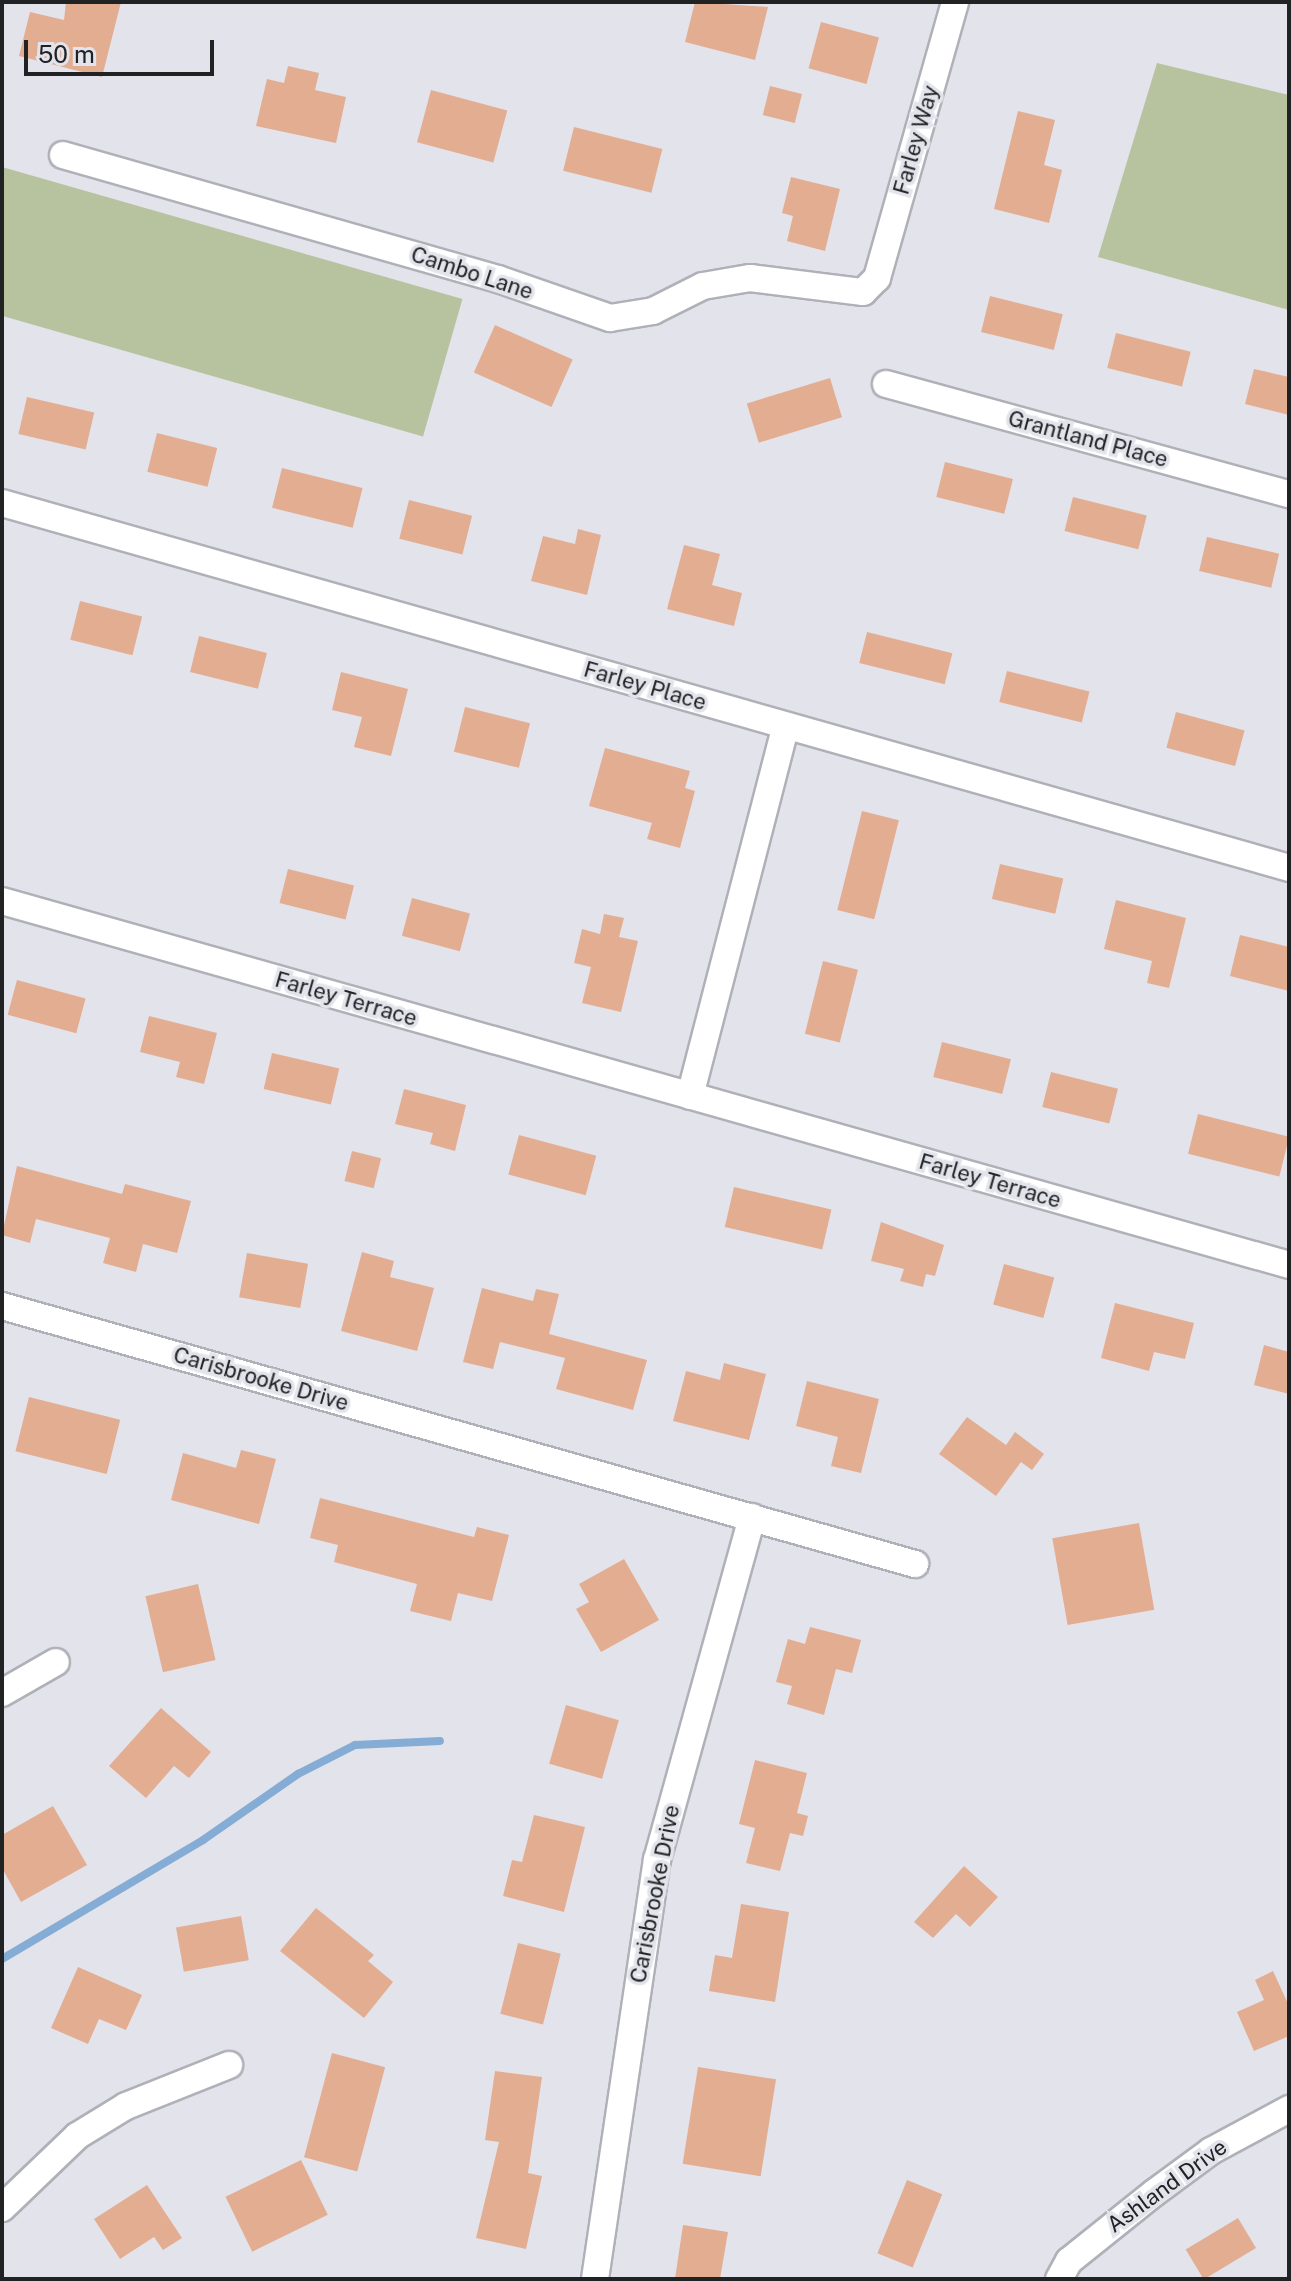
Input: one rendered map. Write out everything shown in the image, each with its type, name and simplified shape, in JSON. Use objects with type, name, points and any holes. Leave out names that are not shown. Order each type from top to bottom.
[{"type":"street","name":"Farley Way","points":[[877,278],[955,2]]},
{"type":"street","name":"Cambo Lane","points":[[63,155],[498,279],[610,318],[653,311],[703,286],[750,278],[863,292],[877,278]]},
{"type":"street","name":"Grantland Place","points":[[886,384],[1289,494]]},
{"type":"street","name":"Farley Place","points":[[2,503],[1289,868]]},
{"type":"street","points":[[690,1096],[786,726]]},
{"type":"street","name":"Farley Terrace","points":[[2,901],[1289,1265]]},
{"type":"street","name":"Carisbrooke Drive","points":[[2,1306],[915,1564]]},
{"type":"street","name":"Carisbrooke Drive","points":[[595,2279],[655,1872],[752,1517]]},
{"type":"street","points":[[2,1693],[56,1662]]},
{"type":"street","points":[[2,2208],[77,2136],[126,2106],[229,2065]]},
{"type":"street","name":"Ashland Drive","points":[[1059,2279],[1069,2261],[1154,2193],[1211,2151],[1289,2109]]},
{"type":"green space","points":[[1157,63],[1289,95],[1289,310],[1098,257]]},
{"type":"green space","points":[[2,167],[462,299],[423,436],[2,316]]},
{"type":"building","points":[[66,2],[121,2],[102,77],[19,56],[30,12],[64,20]]},
{"type":"building","points":[[695,2],[768,7],[755,60],[685,42]]},
{"type":"building","points":[[821,22],[879,38],[867,84],[809,68]]},
{"type":"building","points":[[288,66],[319,73],[315,90],[346,97],[336,143],[256,126],[267,79],[284,83]]},
{"type":"building","points":[[770,86],[802,94],[795,123],[763,115]]},
{"type":"building","points":[[431,90],[507,110],[493,163],[417,142]]},
{"type":"building","points":[[1018,111],[1055,120],[1044,165],[1062,170],[1049,223],[994,209]]},
{"type":"building","points":[[574,127],[662,149],[651,193],[563,171]]},
{"type":"building","points":[[791,177],[840,189],[825,251],[787,241],[793,216],[782,213]]},
{"type":"building","points":[[990,296],[1063,314],[1054,350],[981,332]]},
{"type":"building","points":[[495,325],[573,360],[552,407],[474,373]]},
{"type":"building","points":[[1116,333],[1191,352],[1182,387],[1107,368]]},
{"type":"building","points":[[1254,369],[1289,377],[1289,415],[1245,404]]},
{"type":"building","points":[[830,378],[842,417],[759,443],[747,403]]},
{"type":"building","points":[[27,397],[94,413],[86,450],[18,434]]},
{"type":"building","points":[[157,433],[217,448],[207,487],[147,472]]},
{"type":"building","points":[[945,462],[1013,479],[1004,514],[936,497]]},
{"type":"building","points":[[282,468],[363,488],[353,528],[272,508]]},
{"type":"building","points":[[1073,497],[1147,515],[1138,549],[1065,531]]},
{"type":"building","points":[[409,500],[472,516],[462,555],[399,539]]},
{"type":"building","points":[[578,529],[601,535],[587,595],[531,581],[543,536],[575,544]]},
{"type":"building","points":[[1207,537],[1279,554],[1271,588],[1199,571]]},
{"type":"building","points":[[684,545],[720,554],[712,585],[742,593],[734,626],[667,609]]},
{"type":"building","points":[[80,601],[142,616],[132,655],[70,640]]},
{"type":"building","points":[[867,632],[952,653],[945,684],[859,663]]},
{"type":"building","points":[[199,636],[267,653],[258,689],[190,672]]},
{"type":"building","points":[[1007,671],[1089,692],[1082,723],[999,702]]},
{"type":"building","points":[[341,672],[408,689],[391,756],[354,747],[362,717],[332,710]]},
{"type":"building","points":[[465,707],[530,723],[519,768],[454,752]]},
{"type":"building","points":[[1176,712],[1245,730],[1235,766],[1166,748]]},
{"type":"building","points":[[605,748],[690,771],[685,788],[695,791],[680,848],[647,839],[652,823],[589,806]]},
{"type":"building","points":[[862,811],[899,820],[874,919],[837,910]]},
{"type":"building","points":[[1000,864],[1063,879],[1055,914],[992,899]]},
{"type":"building","points":[[288,869],[354,885],[346,919],[280,903]]},
{"type":"building","points":[[412,898],[470,914],[460,951],[402,936]]},
{"type":"building","points":[[1116,900],[1186,918],[1169,988],[1147,983],[1152,961],[1104,949]]},
{"type":"building","points":[[604,914],[624,918],[619,937],[638,941],[621,1012],[582,1003],[591,967],[574,963],[582,929],[600,934]]},
{"type":"building","points":[[1240,935],[1289,947],[1289,991],[1230,976]]},
{"type":"building","points":[[823,961],[858,970],[840,1042],[805,1034]]},
{"type":"building","points":[[17,980],[86,998],[76,1033],[8,1015]]},
{"type":"building","points":[[149,1016],[217,1033],[204,1084],[176,1077],[180,1062],[140,1052]]},
{"type":"building","points":[[942,1042],[1011,1059],[1002,1094],[933,1077]]},
{"type":"building","points":[[272,1053],[339,1069],[331,1105],[264,1089]]},
{"type":"building","points":[[1051,1072],[1118,1089],[1109,1124],[1042,1107]]},
{"type":"building","points":[[404,1089],[466,1105],[455,1151],[430,1144],[433,1133],[395,1124]]},
{"type":"building","points":[[1198,1114],[1289,1137],[1279,1177],[1188,1154]]},
{"type":"building","points":[[519,1135],[596,1156],[586,1195],[508,1175]]},
{"type":"building","points":[[352,1151],[381,1158],[374,1188],[345,1181]]},
{"type":"building","points":[[17,1166],[122,1194],[125,1184],[191,1201],[177,1253],[143,1244],[136,1272],[103,1263],[110,1238],[36,1219],[30,1243],[2,1235]]},
{"type":"building","points":[[734,1187],[831,1209],[822,1249],[725,1227]]},
{"type":"building","points":[[881,1222],[944,1245],[935,1276],[926,1274],[923,1287],[900,1281],[904,1269],[871,1261]]},
{"type":"building","points":[[362,1252],[394,1261],[390,1277],[434,1288],[417,1351],[341,1331]]},
{"type":"building","points":[[247,1253],[308,1264],[300,1308],[239,1297]]},
{"type":"building","points":[[1004,1264],[1054,1277],[1043,1318],[993,1305]]},
{"type":"building","points":[[482,1288],[533,1301],[536,1289],[559,1294],[549,1334],[647,1360],[633,1410],[556,1389],[565,1358],[500,1342],[493,1369],[463,1362]]},
{"type":"building","points":[[1115,1303],[1194,1323],[1185,1359],[1154,1352],[1149,1371],[1101,1358]]},
{"type":"building","points":[[1264,1345],[1289,1352],[1289,1394],[1254,1385]]},
{"type":"building","points":[[724,1363],[766,1374],[749,1440],[673,1421],[686,1371],[720,1380]]},
{"type":"building","points":[[807,1381],[879,1399],[861,1473],[831,1466],[838,1437],[796,1426]]},
{"type":"building","points":[[29,1397],[120,1420],[107,1474],[15,1451]]},
{"type":"building","points":[[967,1417],[1006,1445],[1015,1432],[1044,1454],[1032,1470],[1021,1462],[996,1496],[939,1454]]},
{"type":"building","points":[[241,1450],[276,1459],[259,1524],[171,1500],[183,1453],[236,1468]]},
{"type":"building","points":[[320,1498],[474,1537],[477,1527],[509,1535],[492,1601],[458,1593],[451,1621],[410,1611],[417,1584],[334,1562],[338,1545],[310,1538]]},
{"type":"building","points":[[1139,1523],[1154,1610],[1068,1625],[1052,1538]]},
{"type":"building","points":[[624,1559],[659,1620],[601,1652],[576,1609],[589,1602],[579,1584]]},
{"type":"building","points":[[198,1584],[216,1660],[163,1672],[145,1596]]},
{"type":"building","points":[[810,1627],[861,1640],[852,1673],[836,1669],[824,1715],[787,1704],[792,1686],[776,1682],[788,1639],[805,1644]]},
{"type":"building","points":[[566,1705],[619,1720],[602,1779],[549,1764]]},
{"type":"building","points":[[161,1708],[211,1752],[189,1778],[174,1766],[146,1798],[109,1766]]},
{"type":"building","points":[[755,1760],[807,1773],[797,1813],[808,1816],[803,1836],[790,1833],[780,1871],[746,1863],[755,1828],[739,1824]]},
{"type":"building","points":[[53,1806],[87,1865],[21,1902],[2,1868],[2,1835]]},
{"type":"building","points":[[534,1815],[585,1827],[564,1912],[503,1896],[512,1860],[522,1862]]},
{"type":"building","points":[[964,1866],[998,1897],[970,1927],[956,1914],[933,1938],[914,1922]]},
{"type":"building","points":[[741,1904],[789,1912],[775,2002],[709,1991],[715,1955],[732,1958]]},
{"type":"building","points":[[316,1908],[374,1955],[368,1961],[393,1982],[364,2018],[280,1951]]},
{"type":"building","points":[[241,1916],[249,1960],[184,1972],[176,1927]]},
{"type":"building","points":[[518,1943],[561,1954],[543,2024],[500,2014]]},
{"type":"building","points":[[78,1967],[142,1995],[126,2030],[99,2019],[88,2044],[51,2028]]},
{"type":"building","points":[[1273,1971],[1289,2006],[1289,2036],[1254,2051],[1237,2012],[1264,2000],[1255,1980]]},
{"type":"building","points":[[332,2053],[385,2067],[357,2172],[304,2157]]},
{"type":"building","points":[[698,2067],[776,2079],[761,2176],[683,2164]]},
{"type":"building","points":[[495,2071],[542,2077],[528,2173],[542,2176],[526,2249],[476,2238],[499,2142],[485,2140]]},
{"type":"building","points":[[301,2160],[328,2215],[252,2252],[226,2197]]},
{"type":"building","points":[[907,2180],[942,2194],[913,2267],[877,2253]]},
{"type":"building","points":[[147,2185],[182,2238],[163,2250],[154,2237],[120,2259],[94,2219]]},
{"type":"building","points":[[1238,2218],[1256,2248],[1204,2279],[1186,2249]]},
{"type":"building","points":[[683,2225],[728,2232],[720,2279],[675,2279]]},
{"type":"waterway","points":[[2,1959],[203,1840],[298,1774],[355,1745],[440,1741]]}]
